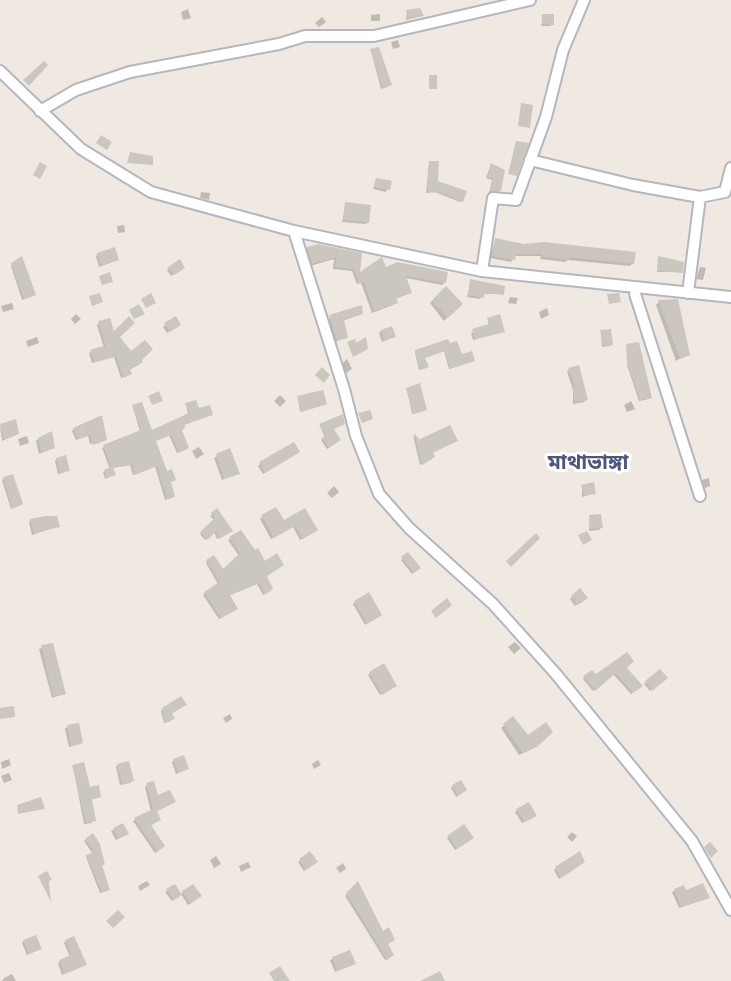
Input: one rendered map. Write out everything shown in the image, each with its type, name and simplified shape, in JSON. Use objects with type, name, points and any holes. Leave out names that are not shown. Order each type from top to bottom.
[{"type":"street","points":[[40,111],[76,90],[130,72],[279,44],[305,36],[374,36],[530,0]]},
{"type":"street","points":[[482,271],[493,198],[516,200],[546,117],[563,50],[584,0]]},
{"type":"street","points":[[0,71],[81,149],[151,192],[294,231],[482,271],[731,297]]},
{"type":"street","points":[[530,160],[633,185],[700,197],[728,191],[731,168]]},
{"type":"street","points":[[688,292],[700,197]]},
{"type":"street","points":[[294,231],[344,389],[356,436],[379,494],[409,528],[493,604],[556,674],[692,841],[731,910]]},
{"type":"street","points":[[635,294],[700,495]]},
{"type":"building","points":[[420,8],[424,16],[408,18],[406,10]]},
{"type":"building","points":[[542,14],[554,14],[554,25],[542,24]]},
{"type":"building","points":[[379,47],[392,85],[383,88],[370,49]]},
{"type":"building","points":[[44,61],[48,65],[29,86],[23,80]]},
{"type":"building","points":[[429,75],[437,75],[437,89],[429,89]]},
{"type":"building","points":[[521,103],[533,105],[530,128],[518,126]]},
{"type":"building","points":[[101,135],[112,142],[107,150],[96,143]]},
{"type":"building","points":[[516,141],[529,143],[517,176],[508,174]]},
{"type":"building","points":[[130,152],[153,156],[153,165],[127,163]]},
{"type":"building","points":[[429,161],[439,161],[438,181],[467,191],[463,202],[436,191],[436,193],[427,191]]},
{"type":"building","points":[[40,162],[47,166],[40,179],[33,175]]},
{"type":"building","points":[[491,163],[505,170],[501,191],[490,191],[493,178],[487,177]]},
{"type":"building","points":[[376,178],[392,181],[390,190],[374,187]]},
{"type":"building","points":[[345,202],[371,205],[369,223],[343,220]]},
{"type":"building","points":[[495,238],[524,244],[544,242],[636,252],[634,264],[570,257],[569,260],[542,256],[542,254],[516,254],[515,260],[492,256]]},
{"type":"building","points":[[318,244],[362,253],[360,272],[382,257],[386,267],[397,262],[448,272],[446,283],[406,276],[412,293],[396,298],[398,303],[374,311],[364,282],[359,283],[354,269],[335,267],[336,257],[312,264],[307,247]]},
{"type":"building","points":[[115,247],[119,260],[101,266],[97,253]]},
{"type":"building","points":[[22,256],[36,295],[24,299],[11,263]]},
{"type":"building","points":[[658,256],[684,262],[683,273],[657,271]]},
{"type":"building","points":[[180,259],[185,268],[174,275],[168,267]]},
{"type":"building","points":[[110,272],[113,282],[102,285],[99,276]]},
{"type":"building","points":[[470,279],[505,286],[504,295],[484,293],[484,298],[468,295]]},
{"type":"building","points":[[446,286],[463,304],[448,318],[433,302],[433,299]]},
{"type":"building","points":[[100,293],[103,302],[92,306],[89,296]]},
{"type":"building","points":[[151,293],[156,303],[146,308],[141,299]]},
{"type":"building","points":[[619,293],[621,302],[609,304],[607,294]]},
{"type":"building","points":[[678,299],[690,355],[680,359],[658,300]]},
{"type":"building","points":[[139,304],[145,314],[134,319],[129,310]]},
{"type":"building","points":[[362,305],[363,314],[344,320],[348,338],[337,340],[329,315]]},
{"type":"building","points":[[500,314],[505,332],[475,339],[472,329],[489,324],[487,318]]},
{"type":"building","points":[[129,316],[135,323],[120,337],[131,351],[145,340],[153,349],[142,360],[143,362],[130,369],[132,374],[123,377],[116,356],[94,362],[90,350],[103,346],[107,351],[98,321],[110,318],[114,331]]},
{"type":"building","points":[[176,316],[181,325],[170,332],[164,323]]},
{"type":"building","points":[[392,326],[396,337],[384,341],[381,330]]},
{"type":"building","points":[[611,329],[613,345],[603,346],[600,330]]},
{"type":"building","points":[[366,337],[368,349],[353,357],[347,342],[355,339],[356,343]]},
{"type":"building","points":[[448,339],[450,343],[457,341],[462,354],[472,351],[475,361],[450,369],[445,351],[425,358],[429,367],[420,370],[415,350]]},
{"type":"building","points":[[639,342],[652,398],[640,400],[627,363],[626,344]]},
{"type":"building","points":[[579,365],[588,400],[575,402],[572,387],[575,387],[568,368]]},
{"type":"building","points":[[322,367],[330,375],[324,383],[315,375]]},
{"type":"building","points":[[420,383],[427,410],[413,414],[406,388]]},
{"type":"building","points":[[323,390],[327,404],[301,412],[297,396]]},
{"type":"building","points":[[159,391],[163,401],[152,405],[148,396]]},
{"type":"building","points":[[196,400],[199,408],[210,405],[213,415],[184,425],[186,427],[182,430],[189,448],[179,453],[171,435],[156,441],[167,471],[172,469],[176,480],[171,482],[175,497],[167,499],[157,466],[135,475],[132,465],[113,468],[116,475],[106,478],[104,470],[111,467],[103,445],[141,430],[132,405],[142,402],[152,430],[189,413],[185,403]]},
{"type":"building","points":[[370,410],[373,419],[362,423],[358,413]]},
{"type":"building","points":[[343,414],[345,424],[334,429],[341,440],[329,448],[322,438],[326,435],[319,424]]},
{"type":"building","points":[[102,415],[107,440],[93,445],[90,435],[78,439],[73,428]]},
{"type":"building","points":[[16,419],[19,434],[4,440],[0,424]]},
{"type":"building","points":[[450,425],[458,441],[433,452],[435,457],[422,465],[414,433],[421,441],[420,439]]},
{"type":"building","points":[[52,431],[55,448],[41,453],[38,438]]},
{"type":"building","points":[[294,442],[300,452],[265,473],[259,462]]},
{"type":"building","points":[[230,448],[240,474],[224,479],[216,454]]},
{"type":"building","points":[[66,455],[70,471],[60,473],[56,458]]},
{"type":"building","points":[[13,474],[23,504],[12,509],[3,477]]},
{"type":"building","points":[[594,482],[596,494],[584,496],[581,485]]},
{"type":"building","points":[[276,507],[284,520],[305,508],[318,530],[303,539],[295,526],[274,538],[261,515]]},
{"type":"building","points":[[217,508],[233,531],[219,539],[216,532],[207,540],[200,532],[215,518],[211,513]]},
{"type":"building","points":[[601,514],[603,528],[590,529],[589,515]]},
{"type":"building","points":[[57,516],[60,527],[34,533],[30,519]]},
{"type":"building","points":[[241,530],[255,550],[258,548],[265,561],[277,553],[284,565],[267,576],[273,589],[265,595],[259,583],[230,595],[238,609],[221,618],[204,592],[219,582],[206,560],[214,555],[223,569],[240,553],[229,537]]},
{"type":"building","points":[[587,531],[592,540],[583,545],[578,535]]},
{"type":"building","points":[[536,533],[540,538],[511,567],[506,561]]},
{"type":"building","points":[[408,552],[421,568],[414,573],[401,557]]},
{"type":"building","points":[[580,588],[588,598],[578,605],[571,596]]},
{"type":"building","points":[[369,592],[382,615],[367,624],[354,601]]},
{"type":"building","points":[[447,598],[452,605],[436,618],[431,611]]},
{"type":"building","points":[[53,643],[66,694],[53,697],[41,645]]},
{"type":"building","points":[[627,652],[634,661],[627,668],[643,686],[633,693],[616,673],[595,691],[583,676],[592,670],[596,674]]},
{"type":"building","points":[[384,663],[397,686],[382,695],[369,672]]},
{"type":"building","points":[[660,669],[668,678],[652,691],[645,681]]},
{"type":"building","points":[[181,696],[187,705],[172,713],[175,719],[165,722],[162,708]]},
{"type":"building","points":[[14,706],[15,717],[0,719],[0,708]]},
{"type":"building","points":[[513,716],[528,735],[546,722],[553,732],[537,747],[523,753],[503,724]]},
{"type":"building","points":[[79,723],[83,743],[71,746],[67,725]]},
{"type":"building","points":[[184,755],[189,769],[178,773],[173,759]]},
{"type":"building","points":[[129,761],[134,781],[122,784],[117,764]]},
{"type":"building","points":[[84,762],[90,787],[99,785],[101,797],[92,799],[96,821],[86,823],[72,765]]},
{"type":"building","points":[[461,780],[467,790],[458,796],[452,785]]},
{"type":"building","points":[[154,781],[158,795],[170,790],[176,802],[157,811],[161,820],[151,825],[165,846],[157,852],[134,818],[153,809],[146,783]]},
{"type":"building","points":[[41,797],[45,809],[18,814],[17,805]]},
{"type":"building","points":[[529,802],[537,816],[525,822],[516,809]]},
{"type":"building","points":[[123,823],[129,834],[118,839],[113,828]]},
{"type":"building","points":[[464,824],[474,838],[457,849],[448,835]]},
{"type":"building","points":[[93,833],[100,844],[105,865],[102,865],[110,890],[102,892],[86,855],[94,852],[85,839]]},
{"type":"building","points":[[710,842],[718,851],[711,858],[704,847]]},
{"type":"building","points":[[310,851],[318,862],[306,870],[299,859]]},
{"type":"building","points":[[580,851],[585,862],[561,878],[555,867]]},
{"type":"building","points":[[47,871],[52,880],[49,881],[51,902],[38,876]]},
{"type":"building","points":[[358,881],[383,931],[389,927],[395,940],[388,944],[394,955],[387,960],[346,893]]},
{"type":"building","points":[[703,883],[710,898],[681,907],[674,889],[684,885],[686,890]]},
{"type":"building","points":[[175,884],[182,895],[174,900],[166,889]]},
{"type":"building","points":[[193,884],[202,896],[190,904],[182,891]]},
{"type":"building","points":[[118,910],[125,917],[113,928],[106,921]]},
{"type":"building","points":[[36,935],[42,949],[29,954],[23,940]]},
{"type":"building","points":[[74,936],[87,965],[64,974],[59,960],[71,955],[65,940]]},
{"type":"building","points":[[350,950],[356,964],[337,971],[332,957]]},
{"type":"building","points":[[280,966],[290,981],[274,981],[269,973]]},
{"type":"building","points":[[440,971],[445,981],[420,981]]},
{"type":"district","name":"মাথাভাঙ্গা","points":[[588,462]]}]
